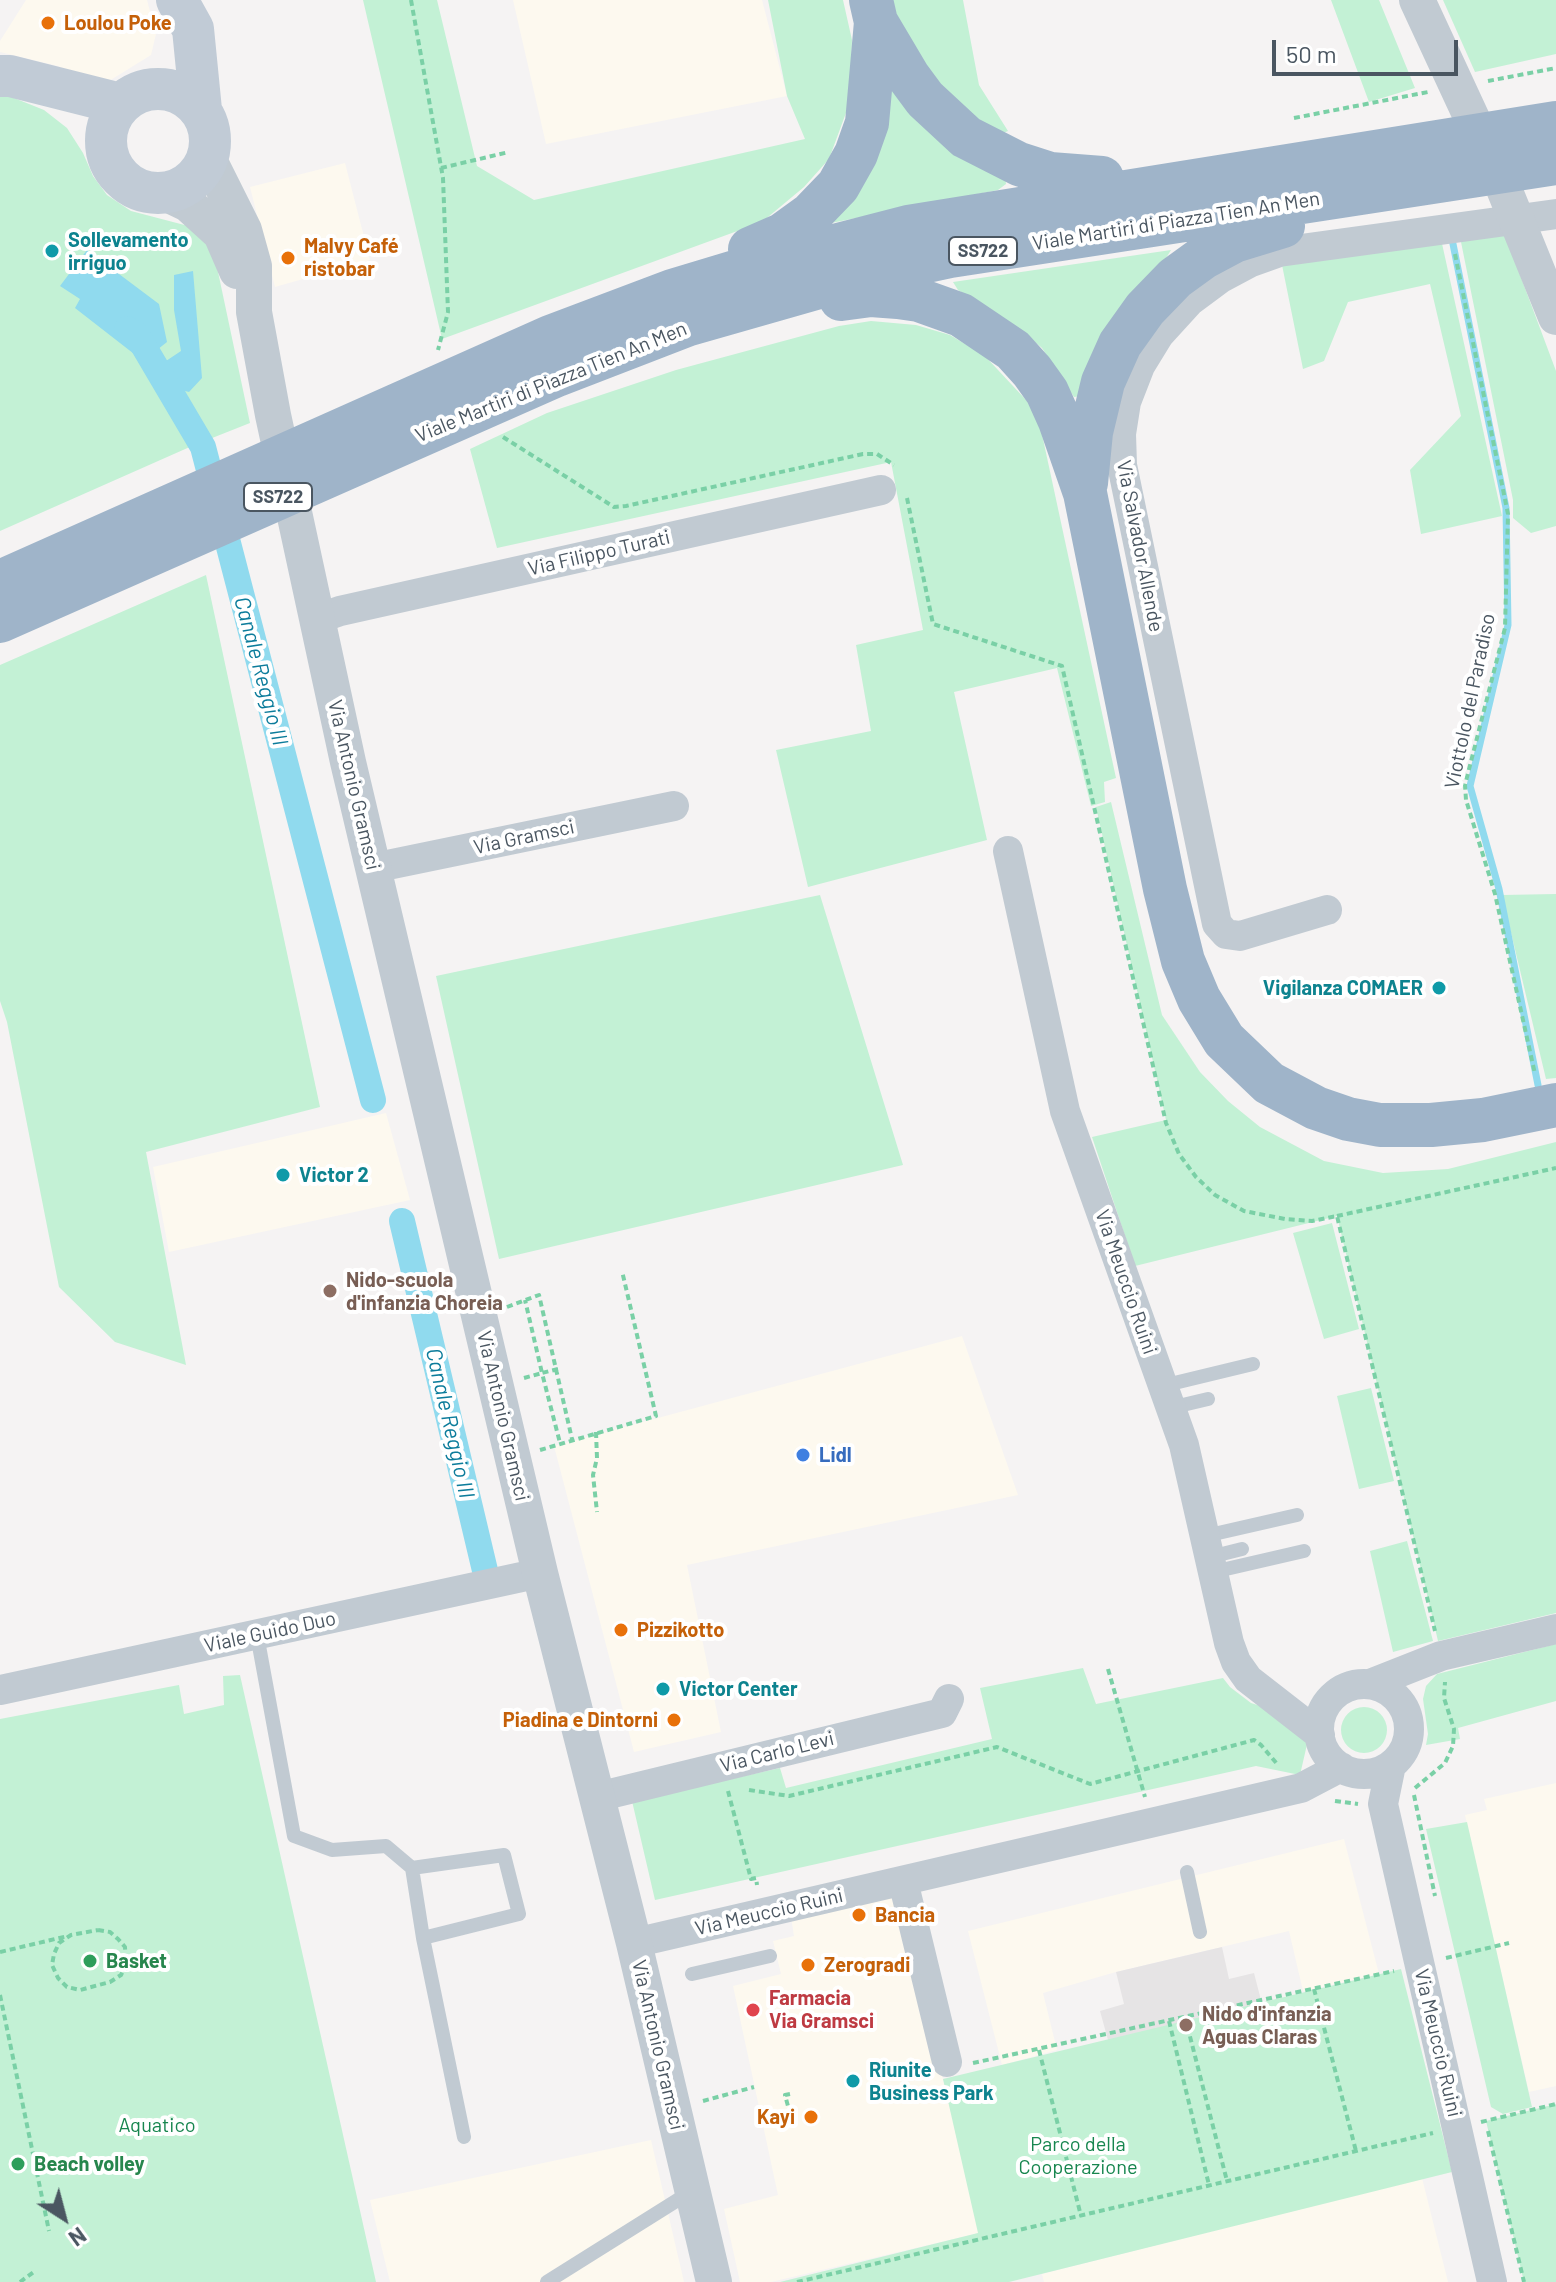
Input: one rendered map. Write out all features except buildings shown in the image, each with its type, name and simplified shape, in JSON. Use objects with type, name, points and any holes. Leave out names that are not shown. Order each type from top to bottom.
[{"type":"highway","points":[[874,11],[908,76],[925,99],[966,137],[986,149],[1050,174],[1083,178],[1199,179]]},
{"type":"highway","points":[[672,291],[743,252],[782,235],[811,214],[838,186],[856,154],[867,123],[874,11]]},
{"type":"highway","name":"Viale Martiri di Piazza Tien An Men","points":[[0,621],[553,356],[672,291],[812,249],[908,227],[1556,123]]},
{"type":"highway","name":"Viale Martiri di Piazza Tien An Men","points":[[0,582],[553,356],[689,324],[857,276],[950,256],[1556,163]]},
{"type":"highway","points":[[1085,493],[1091,432],[1103,382],[1120,344],[1145,309],[1175,278],[1234,241],[1279,227],[1330,218],[1423,184]]},
{"type":"highway","points":[[758,304],[871,295],[898,297],[941,308],[980,327],[1013,350],[1047,392],[1085,493],[1165,889],[1183,961],[1199,999],[1224,1040],[1269,1083],[1316,1108],[1348,1119],[1380,1125],[1431,1125],[1483,1120],[1550,1099]]},
{"type":"main road","points":[[108,157],[107,129],[112,115],[139,96],[171,61],[174,0]]},
{"type":"main road","name":"Via Antonio Gramsci","points":[[174,0],[193,29],[201,110],[209,125],[211,142],[208,158]]},
{"type":"main road","points":[[14,79],[139,96],[175,91],[189,98],[201,110]]},
{"type":"main road","name":"Via Antonio Gramsci","points":[[14,79],[64,107],[108,157],[123,181],[136,189],[165,193]]},
{"type":"main road","points":[[165,193],[179,190],[191,182],[208,158]]},
{"type":"street","points":[[1423,14],[1500,179],[1556,317]]},
{"type":"street","name":"Via Antonio Gramsci","points":[[208,158],[244,230],[254,266],[254,312],[273,415],[373,868],[540,1573],[634,1943],[714,2282]]},
{"type":"street","name":"Via Antonio Gramsci","points":[[165,193],[188,204],[221,234],[254,312]]},
{"type":"street","name":"Via Salvador Allende","points":[[1327,910],[1240,936],[1226,934],[1217,924],[1122,465],[1121,434],[1126,402],[1140,366],[1159,335],[1190,301],[1221,278],[1251,262],[1279,252],[1556,214]]},
{"type":"street","name":"Via Filippo Turati","points":[[317,619],[340,611],[881,490]]},
{"type":"street","name":"Via Gramsci","points":[[373,868],[674,806]]},
{"type":"street","name":"Via Meuccio Ruini","points":[[1008,851],[1065,1111],[1189,1462],[1229,1643],[1236,1662],[1248,1679],[1273,1696],[1320,1738],[1332,1760],[1348,1770],[1383,1804]]},
{"type":"street","name":"Viale Guido Duo","points":[[0,1690],[540,1573]]},
{"type":"street","points":[[1273,1696],[1337,1693],[1358,1684],[1370,1684],[1441,1656],[1556,1629]]},
{"type":"street","name":"Via Meuccio Ruini","points":[[1441,1656],[1416,1692],[1408,1718],[1406,1744],[1391,1765],[1383,1804],[1420,1965],[1471,2124],[1492,2282]]},
{"type":"street","points":[[1370,1684],[1394,1695],[1408,1718]]},
{"type":"street","points":[[1301,1788],[1320,1738],[1322,1712],[1337,1693]]},
{"type":"street","name":"Via Carlo Levi","points":[[597,1797],[942,1713],[949,1699]]},
{"type":"street","name":"Via Meuccio Ruini","points":[[634,1943],[1301,1788],[1348,1770],[1380,1771],[1391,1765]]},
{"type":"street","points":[[903,1881],[947,2062]]},
{"type":"lane","points":[[1166,1397],[1253,1364]]},
{"type":"lane","points":[[1166,1397],[1208,1399]]},
{"type":"lane","points":[[1210,1555],[1297,1515]]},
{"type":"lane","points":[[1210,1555],[1242,1549]]},
{"type":"lane","points":[[1210,1555],[1304,1551]]},
{"type":"lane","points":[[257,1635],[294,1836],[332,1850],[386,1846],[412,1868],[423,1938],[464,2137]]},
{"type":"lane","points":[[412,1868],[504,1855],[519,1914],[423,1938]]},
{"type":"lane","points":[[1187,1872],[1200,1932]]},
{"type":"lane","points":[[692,1974],[770,1956]]},
{"type":"lane","points":[[547,2282],[692,2191]]},
{"type":"path","points":[[411,0],[441,168],[448,312],[436,355]]},
{"type":"path","points":[[1493,80],[1556,68]]},
{"type":"path","points":[[1294,118],[1430,91]]},
{"type":"path","points":[[441,168],[509,152]]},
{"type":"path","name":"Viottolo del Paradiso","points":[[1450,228],[1508,514],[1505,628],[1465,785],[1466,800],[1495,894],[1550,1099]]},
{"type":"path","points":[[496,433],[522,448]]},
{"type":"path","points":[[1337,1216],[1556,1168]]},
{"type":"path","points":[[537,1451],[656,1416],[622,1271]]},
{"type":"path","points":[[504,1308],[539,1295],[572,1439]]},
{"type":"path","points":[[525,1300],[560,1443]]},
{"type":"path","points":[[520,1379],[558,1369]]},
{"type":"path","points":[[596,1432],[597,1458],[593,1475],[597,1512]]},
{"type":"path","points":[[1108,1669],[1153,1822]]},
{"type":"path","points":[[722,1766],[751,1879],[756,1878],[764,1913]]},
{"type":"path","points":[[1413,1789],[1435,1901]]},
{"type":"path","points":[[0,1952],[71,1935],[98,1930],[110,1932],[125,1947],[126,1965],[121,1975],[110,1982],[80,1990],[67,1987],[52,1965],[59,1943],[71,1935]]},
{"type":"path","points":[[947,2062],[979,2064],[1509,1943]]},
{"type":"path","points":[[1314,1989],[1356,2151]]},
{"type":"path","points":[[0,1995],[49,2231]]},
{"type":"path","points":[[1185,2017],[1227,2181]]},
{"type":"path","points":[[1169,2021],[1209,2185]]},
{"type":"path","points":[[1039,2050],[1081,2216]]},
{"type":"path","points":[[693,2103],[754,2087]]},
{"type":"path","points":[[790,2094],[785,2095],[792,2121]]},
{"type":"path","points":[[797,2282],[1556,2104]]},
{"type":"path","points":[[1471,2124],[1524,2282]]},
{"type":"path","points":[[20,2282],[35,2271]]},
{"type":"shaded area","points":[[26,0],[147,0],[156,34],[151,55],[109,81],[89,82],[58,66],[0,52],[0,41]]},
{"type":"shaded area","points":[[513,0],[762,0],[787,96],[546,144]]},
{"type":"shaded area","points":[[345,163],[370,260],[275,287],[250,187]]},
{"type":"shaded area","points":[[386,1113],[410,1200],[169,1252],[153,1167]]},
{"type":"shaded area","points":[[962,1336],[1018,1495],[687,1565],[721,1732],[634,1752],[554,1446]]},
{"type":"shaded area","points":[[1556,1783],[1556,2086],[1529,2092],[1465,1815],[1487,1810],[1484,1799]]},
{"type":"shaded area","points":[[1344,1839],[1379,1974],[1303,1991],[1289,1931],[1116,1972],[1043,1993],[1057,2050],[1002,2065],[968,1931]]},
{"type":"shaded area","name":"Riunite Business Park","points":[[899,1891],[979,2233],[771,2282],[740,2282],[724,2209],[778,2195],[733,1986],[781,1974],[773,1941],[794,1936],[791,1917]]},
{"type":"shaded area","name":"Nido d'infanzia Aguas Claras","points":[[1222,1947],[1229,1979],[1254,1973],[1271,2039],[1121,2087],[1100,2011],[1124,2004],[1116,1972]]},
{"type":"shaded area","points":[[651,2140],[684,2282],[390,2282],[370,2200]]},
{"type":"shaded area","points":[[1422,2178],[1448,2282],[1044,2282],[1042,2274]]},
{"type":"green space","points":[[363,0],[437,0],[477,166],[534,200],[805,139],[787,96],[768,0],[843,0],[852,40],[850,102],[829,159],[804,187],[762,222],[442,339]]},
{"type":"green space","points":[[893,0],[963,0],[979,85],[1008,131],[986,140],[935,94],[900,32]]},
{"type":"green space","points":[[1331,0],[1379,0],[1415,88],[1369,102]]},
{"type":"green space","points":[[1443,0],[1556,0],[1556,54],[1475,72]]},
{"type":"green space","points":[[886,74],[1005,174],[1006,184],[998,190],[831,223]]},
{"type":"green space","points":[[0,96],[9,96],[44,110],[67,128],[107,195],[131,211],[192,227],[214,253],[250,423],[0,531]]},
{"type":"green space","points":[[1504,232],[1556,371],[1556,526],[1531,533],[1513,518],[1513,500],[1460,237]]},
{"type":"green space","points":[[1441,239],[1502,516],[1421,534],[1410,470],[1461,416],[1430,284],[1348,302],[1324,361],[1303,369],[1281,260]]},
{"type":"green space","points":[[1171,250],[1082,396],[1074,397],[1042,348],[1021,330],[958,290],[953,282]]},
{"type":"green space","points":[[871,321],[916,325],[950,335],[984,355],[1027,401],[1040,425],[1116,778],[1104,782],[1105,802],[1091,806],[1057,668],[954,692],[987,840],[808,887],[776,750],[871,731],[856,645],[923,630],[891,462],[497,548],[470,449],[547,413],[676,370],[839,326]]},
{"type":"green space","points":[[206,575],[320,1107],[146,1152],[186,1365],[115,1342],[59,1287],[7,1022],[0,1001],[0,665]]},
{"type":"green space","points":[[1111,802],[1162,1015],[1200,1072],[1228,1101],[1260,1127],[1324,1161],[1383,1173],[1448,1169],[1556,1142],[1556,1613],[1438,1641],[1337,1216],[1135,1266],[1092,1137],[1166,1120],[1096,807]]},
{"type":"green space","points":[[1556,894],[1556,1078],[1546,1079],[1502,895]]},
{"type":"green space","points":[[820,895],[903,1165],[499,1259],[436,976]]},
{"type":"green space","points":[[1332,1223],[1359,1329],[1324,1339],[1293,1233]]},
{"type":"green space","points":[[1371,1388],[1394,1481],[1359,1489],[1337,1396]]},
{"type":"green space","points":[[1407,1541],[1433,1641],[1393,1652],[1370,1551]]},
{"type":"green space","points":[[1556,1644],[1556,1701],[1458,1728],[1460,1739],[1426,1745],[1428,1734],[1423,1699],[1426,1686],[1437,1674]]},
{"type":"green space","points":[[1083,1668],[1096,1704],[1223,1678],[1251,1703],[1273,1710],[1308,1740],[1300,1775],[1256,1766],[655,1900],[632,1801],[780,1768],[786,1788],[992,1739],[980,1688]]},
{"type":"green space","name":"Aquatico","points":[[240,1675],[376,2282],[0,2282],[0,1719],[179,1685],[184,1714],[224,1705],[223,1676]]},
{"type":"green space","points":[[1364,1707],[1373,1708],[1380,1714],[1386,1721],[1386,1739],[1380,1746],[1373,1752],[1364,1753],[1355,1752],[1348,1746],[1342,1739],[1341,1730],[1342,1721],[1348,1714],[1355,1708]]},
{"type":"green space","points":[[1467,1822],[1532,2107],[1503,2114],[1491,2107],[1426,1829]]},
{"type":"green space","name":"Parco della Cooperazione","points":[[1401,1969],[1452,2172],[1009,2282],[780,2282],[978,2233],[943,2079]]},
{"type":"green space","points":[[1556,2104],[1556,2282],[1524,2282],[1486,2121]]},
{"type":"water","points":[[87,250],[159,304],[167,342],[148,357],[144,351],[138,357],[75,308],[80,299],[60,286]]},
{"type":"water","points":[[193,271],[202,378],[189,392],[181,390],[163,363],[181,351],[174,310],[174,275]]},
{"type":"waterway","points":[[1451,234],[1506,508],[1508,625],[1470,786],[1499,889],[1538,1085]]},
{"type":"waterway","name":"Canale Reggio III","points":[[127,329],[137,335],[203,447],[373,1100]]},
{"type":"waterway","name":"Canale Reggio III","points":[[402,1221],[487,1579]]},
{"type":"place","name":"Loulou Poke","points":[[48,23]]},
{"type":"place","name":"Sollevamento irriguo","points":[[52,251]]},
{"type":"place","name":"Malvy Café ristobar","points":[[288,258]]},
{"type":"place","name":"Vigilanza COMAER","points":[[1439,988]]},
{"type":"place","name":"Victor 2","points":[[283,1175]]},
{"type":"place","name":"Nido-scuola d'infanzia Choreia","points":[[330,1291]]},
{"type":"place","name":"Lidl","points":[[803,1455]]},
{"type":"place","name":"Pizzikotto","points":[[621,1630]]},
{"type":"place","name":"Victor Center","points":[[663,1689]]},
{"type":"place","name":"Piadina e Dintorni","points":[[674,1720]]},
{"type":"place","name":"Bancia","points":[[859,1915]]},
{"type":"place","name":"Basket","points":[[90,1961]]},
{"type":"place","name":"Zerogradi","points":[[808,1965]]},
{"type":"place","name":"Farmacia Via Gramsci","points":[[753,2010]]},
{"type":"place","name":"Nido d'infanzia Aguas Claras","points":[[1186,2025]]},
{"type":"place","name":"Riunite Business Park","points":[[853,2081]]},
{"type":"place","name":"Kayi","points":[[811,2117]]},
{"type":"place","name":"Beach volley","points":[[18,2164]]}]
